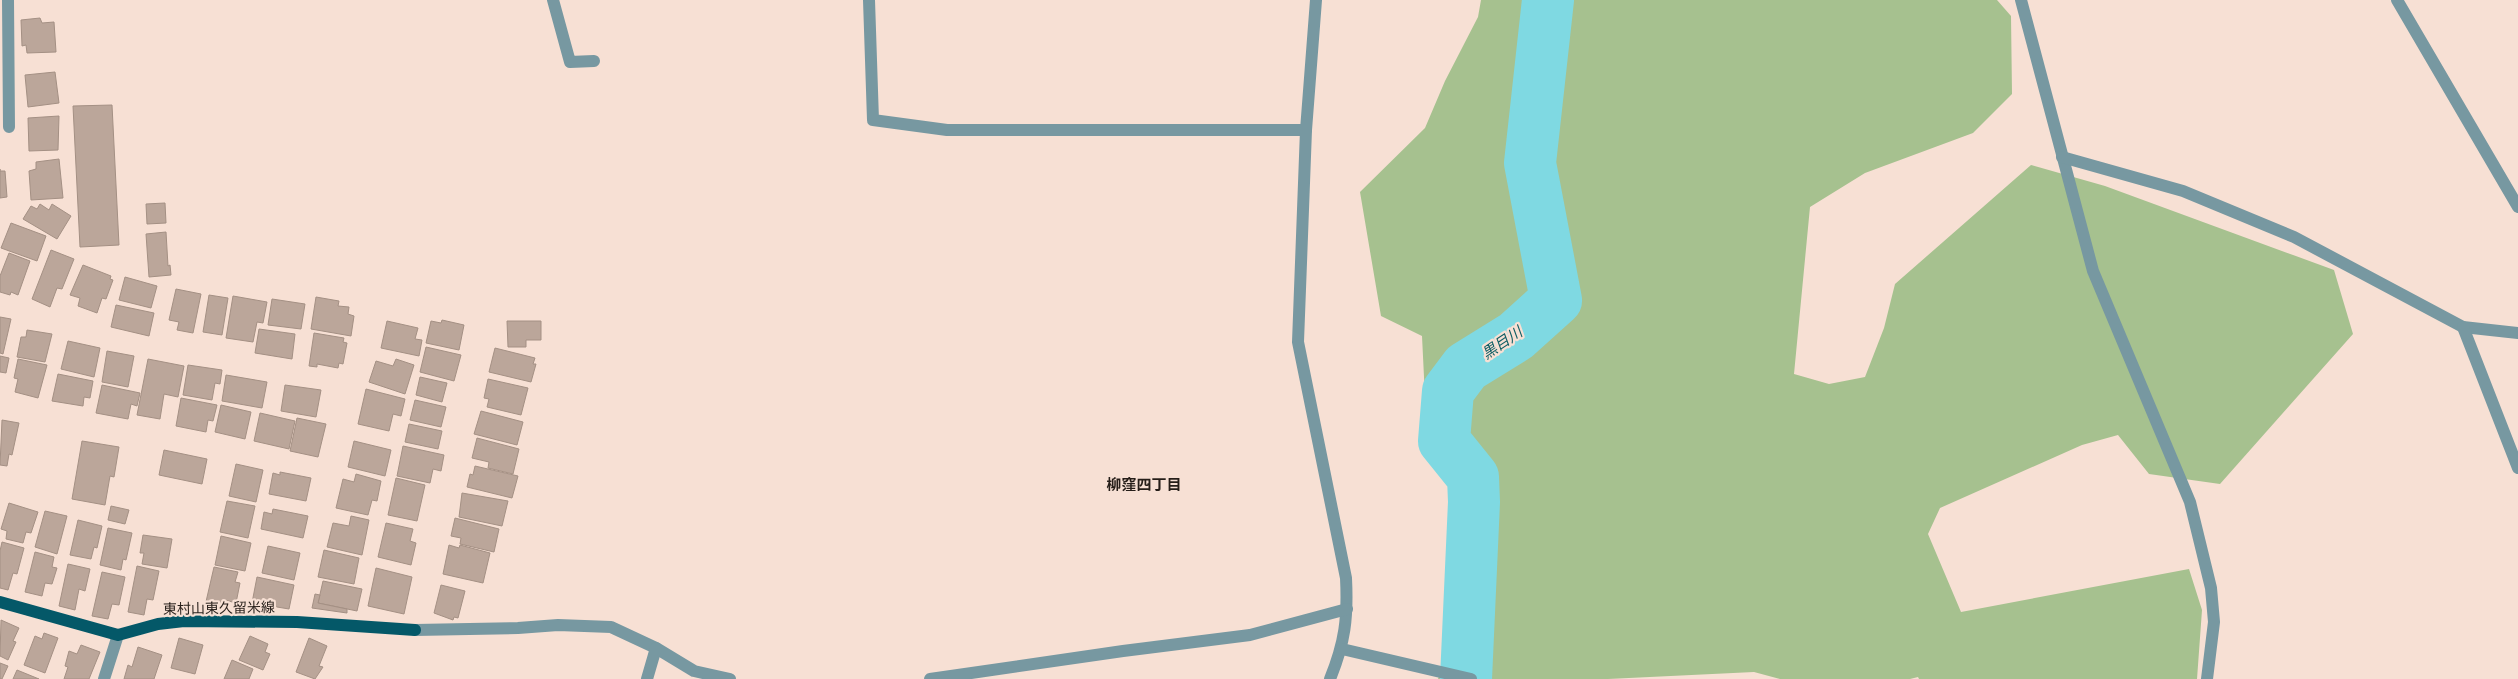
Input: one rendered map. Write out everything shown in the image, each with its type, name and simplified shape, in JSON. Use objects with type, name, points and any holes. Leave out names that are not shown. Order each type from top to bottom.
[{"type":"main road","points":[[0,602],[118,635]]},
{"type":"main road","name":"東村山東久留米線","points":[[118,635],[158,624],[184,621],[296,622],[415,630]]},
{"type":"street","points":[[0,1],[8,0],[9,127]]},
{"type":"street","points":[[553,0],[570,62],[594,61]]},
{"type":"street","points":[[869,0],[873,120],[947,130],[1306,130]]},
{"type":"street","points":[[1316,0],[1306,130],[1298,342],[1346,578],[1347,609],[1342,649],[1330,679]]},
{"type":"street","points":[[2021,0],[2093,272],[2190,502],[2211,588],[2214,622],[2207,679]]},
{"type":"street","points":[[2397,0],[2518,207]]},
{"type":"street","points":[[2062,156],[2183,191],[2294,237],[2463,327],[2518,333]]},
{"type":"street","points":[[2463,327],[2518,468]]},
{"type":"street","points":[[930,679],[1250,635],[1347,609]]},
{"type":"street","points":[[415,630],[518,628],[558,625],[611,627],[656,648],[694,671],[730,679]]},
{"type":"street","points":[[104,679],[118,635]]},
{"type":"street","points":[[647,679],[656,648]]},
{"type":"street","points":[[1342,649],[1467,678]]},
{"type":"street","points":[[1024,679],[1026,666]]},
{"type":"green space","points":[[1481,0],[1997,0],[2011,16],[2012,94],[1973,133],[1865,173],[1810,207],[1794,374],[1829,384],[1865,377],[1884,328],[1895,284],[2031,165],[2105,186],[2334,270],[2353,334],[2220,484],[2149,474],[2118,435],[2082,445],[1940,508],[1928,534],[1961,612],[2189,569],[2202,610],[2197,679],[1919,679],[1918,677],[1910,679],[1780,679],[1754,672],[1608,679],[1438,679],[1445,658],[1459,486],[1426,418],[1422,336],[1381,316],[1360,192],[1425,128],[1445,81],[1478,17]]},
{"type":"building","points":[[40,18],[42,23],[54,22],[56,52],[27,53],[26,45],[22,46],[21,20]]},
{"type":"building","points":[[55,72],[59,103],[28,107],[25,75]]},
{"type":"building","points":[[112,105],[119,245],[80,247],[73,106]]},
{"type":"building","points":[[59,116],[58,150],[29,151],[28,118]]},
{"type":"building","points":[[59,159],[63,198],[31,200],[29,171],[36,169],[36,162]]},
{"type":"building","points":[[0,171],[5,171],[7,197],[0,198]]},
{"type":"building","points":[[165,203],[166,223],[147,224],[146,204]]},
{"type":"building","points":[[40,204],[49,210],[52,204],[71,216],[57,239],[23,219],[31,206],[37,209]]},
{"type":"building","points":[[11,223],[46,236],[37,261],[1,248]]},
{"type":"building","points":[[166,232],[168,266],[170,265],[171,275],[149,277],[146,234]]},
{"type":"building","points":[[51,250],[74,259],[62,289],[57,288],[50,307],[32,299]]},
{"type":"building","points":[[9,253],[30,261],[18,295],[11,292],[10,295],[0,292],[0,276]]},
{"type":"building","points":[[83,265],[111,276],[110,279],[113,280],[106,299],[102,298],[97,313],[78,306],[80,298],[70,295]]},
{"type":"building","points":[[125,277],[157,286],[151,308],[119,300]]},
{"type":"building","points":[[176,289],[201,294],[193,333],[177,330],[179,322],[169,320]]},
{"type":"building","points":[[209,295],[228,298],[222,335],[203,332]]},
{"type":"building","points":[[233,296],[267,302],[263,323],[257,322],[253,342],[226,338]]},
{"type":"building","points":[[316,297],[339,301],[338,306],[349,307],[348,314],[354,316],[351,336],[311,329]]},
{"type":"building","points":[[272,299],[305,304],[301,329],[268,325]]},
{"type":"building","points":[[116,305],[154,313],[149,336],[111,327]]},
{"type":"building","points":[[0,317],[11,319],[3,354],[0,353]]},
{"type":"building","points":[[442,320],[464,325],[459,350],[426,343],[431,321],[441,323]]},
{"type":"building","points":[[387,321],[418,328],[415,339],[422,340],[419,356],[381,348]]},
{"type":"building","points":[[507,321],[541,321],[541,340],[526,340],[526,347],[508,347]]},
{"type":"building","points":[[259,329],[295,334],[292,359],[255,353]]},
{"type":"building","points":[[27,330],[52,334],[45,362],[17,357],[21,337],[26,337]]},
{"type":"building","points":[[314,333],[344,338],[343,342],[347,343],[343,364],[339,363],[338,368],[317,364],[317,367],[309,366]]},
{"type":"building","points":[[68,341],[100,348],[94,377],[61,369]]},
{"type":"building","points":[[426,347],[461,355],[454,381],[420,372]]},
{"type":"building","points":[[495,348],[535,358],[533,364],[536,364],[531,382],[489,372]]},
{"type":"building","points":[[107,351],[134,356],[128,387],[102,382]]},
{"type":"building","points":[[0,356],[9,358],[6,373],[0,372]]},
{"type":"building","points":[[18,359],[47,365],[38,398],[15,392],[18,379],[14,378]]},
{"type":"building","points":[[148,359],[184,366],[178,397],[164,394],[160,419],[137,415]]},
{"type":"building","points":[[396,359],[414,365],[405,394],[369,382],[376,361],[393,366]]},
{"type":"building","points":[[188,365],[222,370],[220,384],[215,383],[212,400],[183,395]]},
{"type":"building","points":[[58,374],[93,381],[90,398],[84,397],[83,406],[52,401]]},
{"type":"building","points":[[226,375],[267,382],[262,408],[222,401]]},
{"type":"building","points":[[420,377],[447,383],[442,402],[416,395]]},
{"type":"building","points":[[488,379],[528,388],[521,415],[487,407],[489,399],[484,398]]},
{"type":"building","points":[[102,385],[140,393],[137,406],[131,404],[128,419],[96,413]]},
{"type":"building","points":[[285,385],[321,390],[316,417],[281,411]]},
{"type":"building","points":[[366,389],[405,399],[401,416],[393,414],[389,431],[358,424]]},
{"type":"building","points":[[181,398],[217,405],[213,421],[208,420],[206,432],[176,426]]},
{"type":"building","points":[[415,400],[446,407],[441,427],[410,420]]},
{"type":"building","points":[[221,405],[251,412],[245,439],[215,432]]},
{"type":"building","points":[[481,411],[523,422],[517,445],[474,434]]},
{"type":"building","points":[[260,413],[295,421],[289,449],[254,441]]},
{"type":"building","points":[[297,418],[326,424],[318,457],[290,451]]},
{"type":"building","points":[[2,420],[19,423],[12,455],[9,454],[7,466],[0,465]]},
{"type":"building","points":[[409,424],[442,431],[438,449],[405,442]]},
{"type":"building","points":[[477,438],[519,449],[513,474],[488,468],[489,462],[472,458]]},
{"type":"building","points":[[82,441],[119,447],[114,477],[110,476],[105,505],[72,499]]},
{"type":"building","points":[[354,441],[391,450],[385,476],[348,467]]},
{"type":"building","points":[[403,446],[444,455],[441,471],[433,469],[430,483],[397,476]]},
{"type":"building","points":[[164,450],[207,459],[202,484],[159,475]]},
{"type":"building","points":[[236,464],[263,470],[256,502],[229,496]]},
{"type":"building","points":[[475,466],[518,476],[512,498],[467,487],[470,474],[473,475]]},
{"type":"building","points":[[280,472],[311,478],[306,501],[269,494],[273,473],[280,475]]},
{"type":"building","points":[[356,474],[381,481],[377,501],[372,500],[368,515],[336,508],[343,479],[354,482]]},
{"type":"building","points":[[396,478],[425,485],[417,521],[388,515]]},
{"type":"building","points":[[462,493],[508,501],[502,526],[459,517]]},
{"type":"building","points":[[227,501],[255,506],[248,538],[220,532]]},
{"type":"building","points":[[9,503],[38,512],[31,533],[26,532],[23,543],[6,539],[7,531],[1,529]]},
{"type":"building","points":[[111,506],[129,510],[125,524],[108,520]]},
{"type":"building","points":[[273,509],[308,516],[303,538],[261,529],[264,512],[272,514]]},
{"type":"building","points":[[45,511],[67,516],[57,554],[35,547]]},
{"type":"building","points":[[351,516],[369,520],[362,555],[327,547],[333,523],[349,526]]},
{"type":"building","points":[[455,518],[499,529],[494,552],[460,544],[461,538],[451,536]]},
{"type":"building","points":[[78,520],[102,526],[97,548],[94,547],[91,559],[70,555]]},
{"type":"building","points":[[386,523],[413,529],[410,541],[416,543],[411,565],[378,557]]},
{"type":"building","points":[[108,528],[132,533],[126,560],[123,559],[121,570],[100,565]]},
{"type":"building","points":[[143,535],[172,539],[167,568],[142,564],[144,553],[140,553]]},
{"type":"building","points":[[221,536],[251,543],[245,571],[215,565]]},
{"type":"building","points":[[2,542],[24,548],[17,574],[13,573],[8,590],[0,588],[0,551]]},
{"type":"building","points":[[449,545],[459,548],[460,545],[490,553],[483,583],[443,574]]},
{"type":"building","points":[[268,546],[300,553],[294,580],[262,573]]},
{"type":"building","points":[[324,550],[359,558],[354,584],[318,577]]},
{"type":"building","points":[[35,552],[54,557],[52,567],[57,568],[52,584],[45,583],[42,596],[25,592]]},
{"type":"building","points":[[68,564],[90,569],[85,591],[79,589],[75,610],[59,606]]},
{"type":"building","points":[[137,566],[159,571],[153,600],[147,599],[144,615],[128,612]]},
{"type":"building","points":[[214,567],[238,572],[235,582],[240,583],[236,603],[225,600],[223,610],[205,606]]},
{"type":"building","points":[[376,568],[412,577],[404,614],[368,606]]},
{"type":"building","points":[[102,572],[125,577],[119,605],[112,604],[108,619],[92,616]]},
{"type":"building","points":[[257,577],[294,585],[289,609],[265,605],[264,611],[251,608]]},
{"type":"building","points":[[323,581],[362,589],[357,611],[318,603]]},
{"type":"building","points":[[441,585],[465,591],[458,618],[454,617],[453,620],[434,613]]},
{"type":"building","points":[[315,594],[320,595],[318,603],[347,609],[347,613],[312,608]]},
{"type":"building","points":[[1,620],[19,628],[13,641],[16,642],[8,660],[0,656]]},
{"type":"building","points":[[44,633],[58,638],[45,673],[24,665],[35,636],[42,639]]},
{"type":"building","points":[[250,636],[268,644],[265,652],[270,654],[263,670],[239,660]]},
{"type":"building","points":[[179,638],[203,645],[195,674],[171,668]]},
{"type":"building","points":[[309,638],[327,646],[319,666],[323,667],[315,679],[296,672]]},
{"type":"building","points":[[81,645],[100,652],[89,679],[64,679],[68,667],[65,666],[69,651],[77,654]]},
{"type":"building","points":[[138,647],[162,655],[154,679],[124,679],[128,665],[132,667]]},
{"type":"building","points":[[232,660],[253,669],[249,679],[224,679]]},
{"type":"building","points":[[0,663],[8,666],[2,679],[0,679]]},
{"type":"building","points":[[17,670],[39,679],[13,679]]},
{"type":"waterway","name":"黒目川","points":[[1466,679],[1474,502],[1473,477],[1444,441],[1448,391],[1466,367],[1516,336],[1556,300],[1530,163],[1548,0]]},
{"type":"district","name":"柳窪四丁目","points":[[1144,485]]}]
